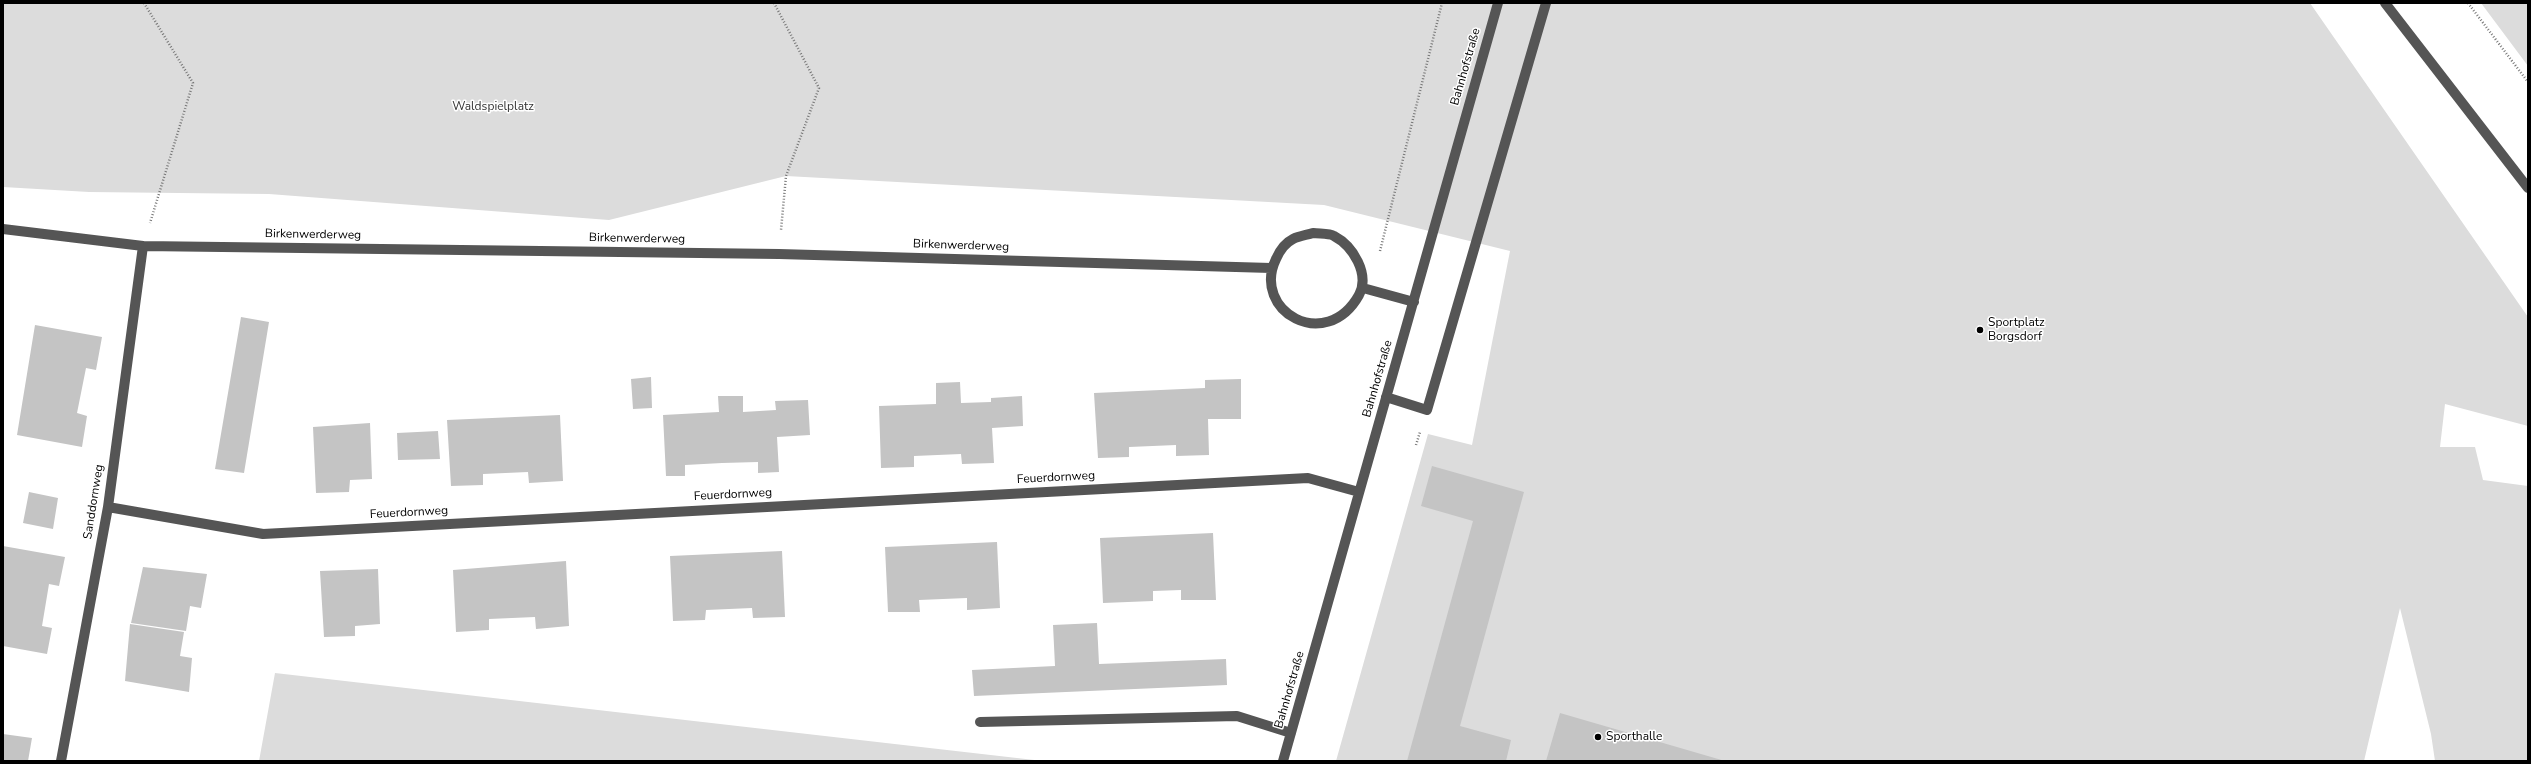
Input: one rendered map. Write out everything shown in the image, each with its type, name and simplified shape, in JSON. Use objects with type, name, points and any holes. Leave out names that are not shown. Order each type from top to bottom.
[{"type":"street","name":"Bahnhofstraße","points":[[1283,761],[1498,3]]},
{"type":"street","points":[[1386,397],[1427,410],[1546,3]]},
{"type":"street","points":[[2385,3],[2528,188]]},
{"type":"street","name":"Birkenwerderweg","points":[[3,229],[143,246],[779,254],[1271,268]]},
{"type":"street","points":[[1314,232],[1334,236],[1353,250],[1360,266],[1366,289],[1354,304],[1334,321],[1314,325],[1298,321],[1281,309],[1272,290],[1271,268],[1280,251],[1292,239],[1314,232]]},
{"type":"street","name":"Sanddornweg","points":[[61,761],[108,507],[143,246]]},
{"type":"street","points":[[1366,289],[1414,302]]},
{"type":"street","name":"Feuerdornweg","points":[[108,507],[263,534],[1308,478],[1359,492]]},
{"type":"street","points":[[980,722],[1237,716],[1291,733]]},
{"type":"path","points":[[143,246],[193,83],[144,3]]},
{"type":"path","points":[[774,3],[819,88],[786,176],[779,254]]},
{"type":"path","points":[[1366,289],[1442,3]]},
{"type":"path","points":[[2468,3],[2528,82]]},
{"type":"green space","name":"Sportplatz Borgsdorf","points":[[3,3],[2310,3],[2528,317],[2528,426],[2445,404],[2440,447],[2475,447],[2483,480],[2528,486],[2528,761],[2435,761],[2431,734],[2400,608],[2364,761],[1336,761],[1428,434],[1472,445],[1510,251],[1324,205],[786,176],[609,220],[269,194],[89,192],[3,187]]},
{"type":"green space","points":[[2481,3],[2528,3],[2528,66]]},
{"type":"green space","points":[[275,673],[1043,761],[259,761]]},
{"type":"building","points":[[241,317],[269,322],[244,473],[215,469]]},
{"type":"building","points":[[35,325],[102,337],[96,370],[86,368],[77,413],[87,416],[82,447],[17,435]]},
{"type":"building","points":[[651,377],[652,408],[633,409],[631,379]]},
{"type":"building","points":[[1241,379],[1241,419],[1208,419],[1209,455],[1176,456],[1176,445],[1129,447],[1129,457],[1098,458],[1094,393],[1205,388],[1205,380]]},
{"type":"building","points":[[960,382],[961,403],[991,402],[991,398],[1022,396],[1023,426],[992,428],[994,463],[962,464],[961,454],[914,456],[914,467],[881,468],[879,406],[936,404],[936,383]]},
{"type":"building","points":[[718,396],[743,396],[743,412],[776,410],[775,401],[808,400],[810,435],[777,437],[779,472],[758,473],[758,462],[722,463],[685,465],[685,476],[666,476],[663,415],[719,412]]},
{"type":"building","points":[[560,415],[563,481],[529,483],[528,472],[483,474],[483,485],[451,486],[447,420]]},
{"type":"building","points":[[370,423],[372,479],[350,480],[349,492],[316,493],[313,427]]},
{"type":"building","points":[[438,431],[440,459],[398,460],[397,433]]},
{"type":"building","points":[[1432,466],[1524,492],[1460,726],[1511,740],[1506,761],[1407,761],[1473,521],[1421,506]]},
{"type":"building","points":[[29,492],[58,498],[53,529],[23,523]]},
{"type":"building","points":[[1213,533],[1216,600],[1181,600],[1181,590],[1153,591],[1153,601],[1103,603],[1100,538]]},
{"type":"building","points":[[997,542],[1000,608],[967,610],[967,598],[919,600],[920,612],[888,612],[885,547]]},
{"type":"building","points":[[3,546],[65,557],[59,586],[49,584],[42,626],[52,628],[47,654],[3,646]]},
{"type":"building","points":[[782,551],[785,617],[753,618],[752,608],[706,610],[705,620],[673,621],[670,556]]},
{"type":"building","points":[[566,561],[569,626],[536,629],[535,617],[489,619],[489,630],[456,632],[453,570]]},
{"type":"building","points":[[143,567],[207,574],[201,608],[190,606],[186,631],[131,623]]},
{"type":"building","points":[[378,569],[380,624],[355,626],[355,636],[324,637],[320,571]]},
{"type":"building","points":[[1097,623],[1099,664],[1226,659],[1227,685],[974,696],[972,670],[1055,666],[1053,625]]},
{"type":"building","points":[[130,624],[184,632],[180,656],[192,658],[189,692],[125,681]]},
{"type":"building","name":"Sporthalle","points":[[1560,713],[1725,761],[1546,761]]},
{"type":"building","points":[[3,734],[32,738],[28,761],[3,761]]},
{"type":"place","name":"Sportplatz Borgsdorf","points":[[1980,330]]},
{"type":"place","name":"Sporthalle","points":[[1598,737]]},
{"type":"park label","name":"Waldspielplatz","points":[[493,107]]}]
